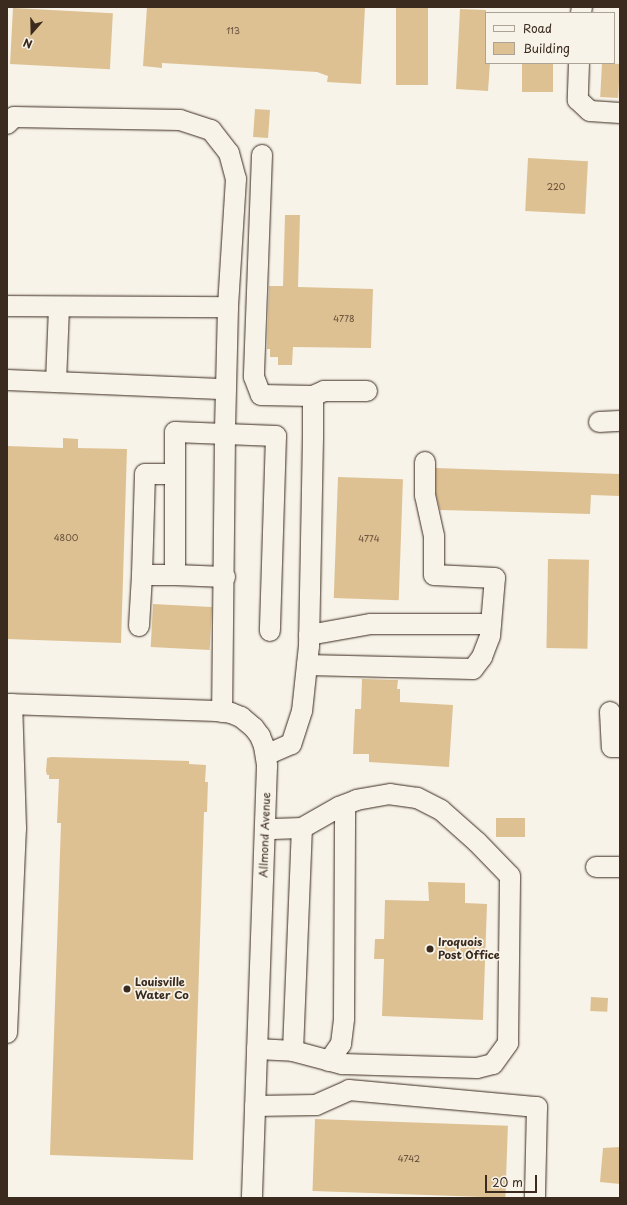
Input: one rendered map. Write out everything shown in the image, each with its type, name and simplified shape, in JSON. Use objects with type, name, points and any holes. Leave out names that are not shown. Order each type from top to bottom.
[{"type":"street","points":[[579,64],[578,100],[590,111],[620,113]]},
{"type":"street","points":[[7,124],[14,117],[180,120],[211,130],[229,153],[236,179],[228,307],[222,712]]},
{"type":"street","points":[[262,155],[254,377],[261,395],[313,396],[324,390],[367,391]]},
{"type":"street","points":[[7,306],[228,307]]},
{"type":"street","points":[[56,382],[59,306]]},
{"type":"street","points":[[7,380],[226,390]]},
{"type":"street","points":[[266,755],[290,744],[302,712],[309,635],[313,396]]},
{"type":"street","points":[[599,422],[620,421]]},
{"type":"street","points":[[175,575],[176,432],[276,436],[270,631]]},
{"type":"street","points":[[307,665],[473,669],[482,657],[490,636],[495,578],[434,575],[434,536],[425,495],[425,462]]},
{"type":"street","points":[[139,626],[145,474],[175,474]]},
{"type":"street","points":[[142,575],[225,577]]},
{"type":"street","points":[[309,635],[371,624],[491,624]]},
{"type":"street","points":[[7,1033],[16,828],[10,704]]},
{"type":"street","name":"Allmond Avenue","points":[[10,704],[222,712],[241,717],[254,728],[260,736],[266,755],[265,829],[252,1198]]},
{"type":"street","points":[[610,712],[612,747],[620,747]]},
{"type":"street","points":[[257,1049],[293,1051],[342,1064],[477,1068],[493,1064],[508,1042],[510,876],[477,842],[441,810],[417,798],[390,794],[357,800],[302,828],[265,829]]},
{"type":"street","points":[[329,1061],[341,1044],[344,1018],[345,805]]},
{"type":"street","points":[[293,1051],[302,828]]},
{"type":"street","points":[[596,867],[620,867]]},
{"type":"street","points":[[255,1106],[316,1105],[349,1090],[537,1107],[535,1198]]},
{"type":"building","points":[[147,7],[365,7],[361,84],[327,82],[328,76],[317,72],[162,63],[162,68],[143,66]]},
{"type":"building","points":[[396,7],[428,7],[428,85],[396,85]]},
{"type":"building","points":[[13,8],[113,13],[110,69],[10,64]]},
{"type":"building","points":[[460,9],[486,10],[485,64],[490,64],[488,91],[456,89]]},
{"type":"building","points":[[522,64],[553,64],[553,92],[522,92]]},
{"type":"building","points":[[602,64],[620,64],[618,98],[600,97]]},
{"type":"building","points":[[255,109],[270,110],[268,138],[253,137]]},
{"type":"building","points":[[528,158],[588,161],[585,214],[525,211]]},
{"type":"building","points":[[285,215],[300,215],[298,287],[373,289],[371,348],[293,347],[292,365],[278,365],[278,357],[270,357],[270,349],[267,349],[269,286],[283,286]]},
{"type":"building","points":[[63,438],[78,439],[78,448],[127,449],[121,643],[7,639],[7,446],[63,448]]},
{"type":"building","points":[[436,468],[620,474],[620,496],[591,495],[590,514],[440,510],[436,494]]},
{"type":"building","points":[[338,477],[403,479],[399,600],[334,598]]},
{"type":"building","points":[[548,559],[589,560],[587,649],[546,648]]},
{"type":"building","points":[[153,604],[212,607],[210,650],[151,647]]},
{"type":"building","points":[[362,679],[398,680],[397,689],[400,689],[400,702],[453,705],[449,767],[369,762],[369,754],[353,754],[355,709],[361,709]]},
{"type":"building","name":"Louisville Water Co","points":[[47,758],[189,761],[189,764],[206,765],[205,782],[208,782],[207,812],[204,812],[193,1160],[50,1155],[61,823],[57,823],[59,779],[49,779],[49,775],[47,775],[46,771]]},
{"type":"building","points":[[496,818],[525,818],[525,837],[496,837]]},
{"type":"building","name":"Iroquois Post Office","points":[[428,882],[465,883],[465,903],[487,904],[483,1020],[382,1016],[384,959],[374,959],[375,939],[384,939],[385,900],[429,901]]},
{"type":"building","points":[[591,997],[608,998],[607,1012],[590,1011]]},
{"type":"building","points":[[315,1119],[508,1126],[505,1198],[312,1191]]},
{"type":"building","points":[[620,1147],[620,1184],[600,1182],[603,1148]]},
{"type":"place","name":"Iroquois Post Office","points":[[430,949]]},
{"type":"place","name":"Louisville Water Co","points":[[127,989]]}]
